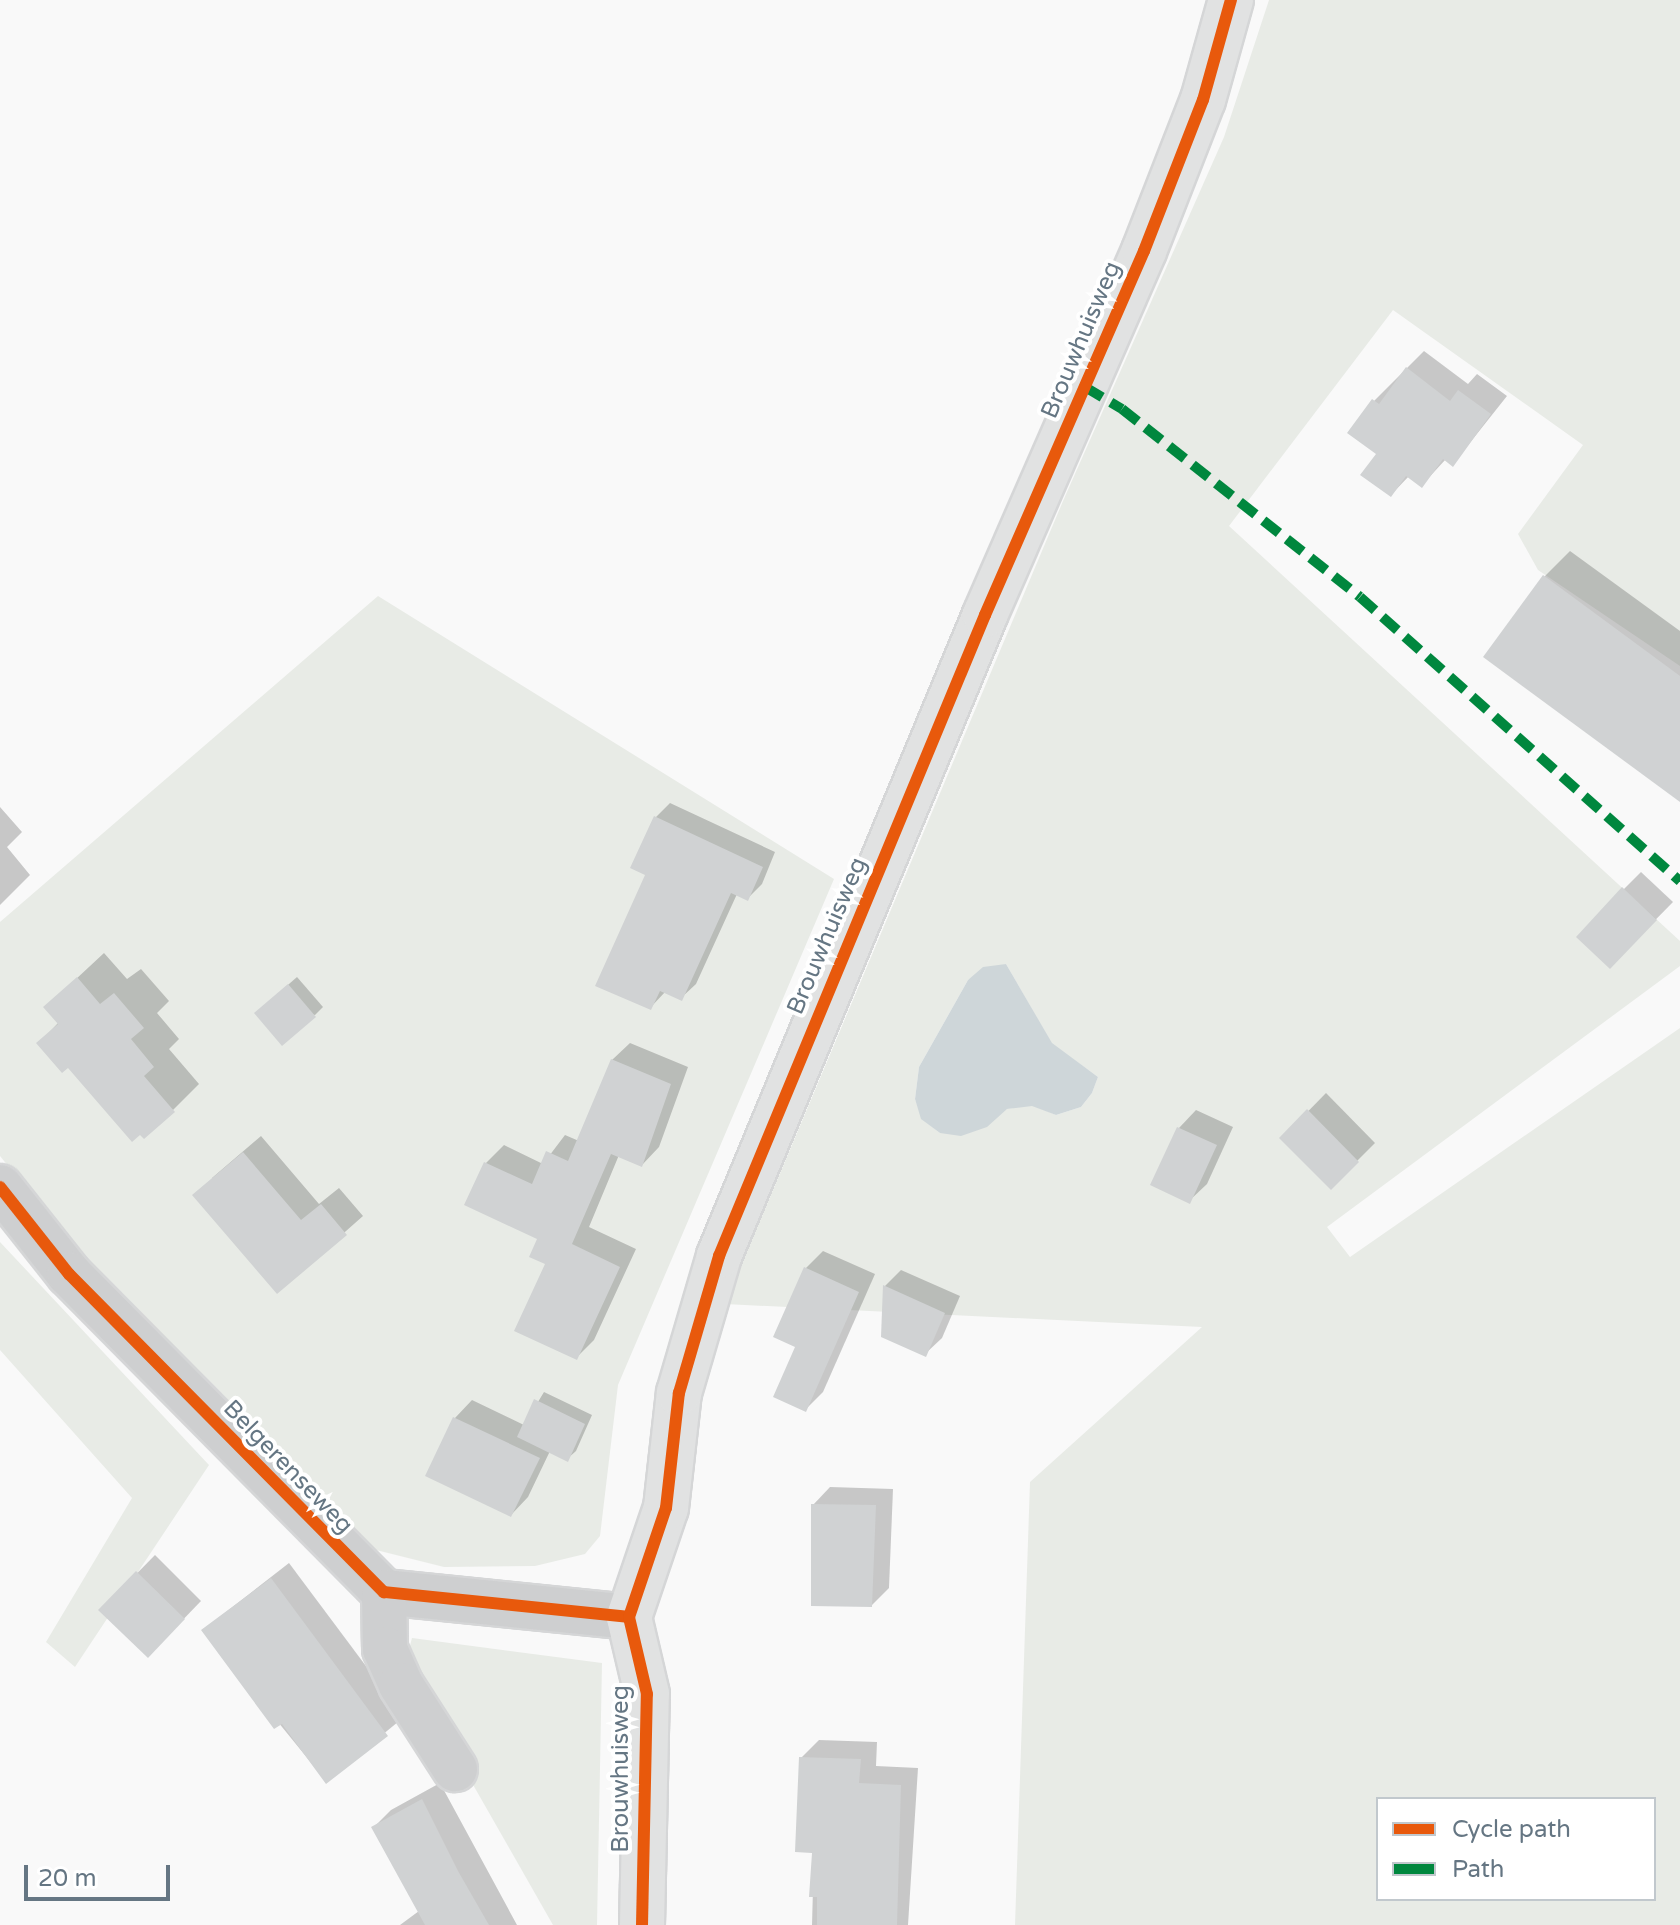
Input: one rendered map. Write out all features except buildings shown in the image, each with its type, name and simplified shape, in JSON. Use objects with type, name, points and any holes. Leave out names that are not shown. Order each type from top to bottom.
[{"type":"street","name":"Brouwhuisweg","points":[[642,1925],[647,1694],[629,1617],[666,1508],[679,1393],[719,1256],[985,615],[1144,251],[1203,100],[1231,0]]},
{"type":"street","name":"Belgerenseweg","points":[[0,1187],[69,1274],[384,1592]]},
{"type":"street","points":[[455,1769],[401,1685],[385,1649],[384,1592],[629,1617]]},
{"type":"shaded area","points":[[1269,0],[1680,0],[1680,666],[1538,570],[1518,534],[1583,445],[1393,310],[1229,526],[1680,941],[1680,966],[1327,1227],[1350,1257],[1680,1028],[1680,1925],[1015,1925],[1030,1482],[1202,1327],[725,1304],[1063,501],[1224,137]],"holes":[[[1006,964],[1052,1044],[1098,1077],[1092,1093],[1081,1107],[1056,1115],[1033,1105],[1007,1109],[940,1133],[922,1119],[915,1099],[919,1067],[968,980]]]},
{"type":"shaded area","points":[[378,596],[834,879],[618,1385],[600,1536],[585,1554],[535,1566],[444,1567],[364,1547],[102,1282],[0,1156],[0,922]]},
{"type":"shaded area","points":[[1006,964],[1052,1043],[1098,1077],[1092,1093],[1081,1107],[1056,1115],[1032,1106],[1007,1109],[987,1127],[961,1136],[940,1133],[921,1119],[915,1099],[919,1067],[968,980],[983,967]]},
{"type":"shaded area","points":[[0,1242],[209,1465],[75,1667],[46,1642],[132,1498],[0,1350]]},
{"type":"shaded area","points":[[412,1638],[602,1663],[597,1925],[553,1925],[415,1683],[407,1657]]},
{"type":"marked path","points":[[1085,387],[1122,409],[1360,597],[1680,881]]},
{"type":"cycle path","points":[[642,1925],[647,1694],[629,1617],[666,1508],[679,1393],[719,1256],[985,615],[1144,251],[1203,100],[1231,0]]},
{"type":"cycle path","points":[[0,1187],[69,1274],[384,1592],[629,1617]]}]
